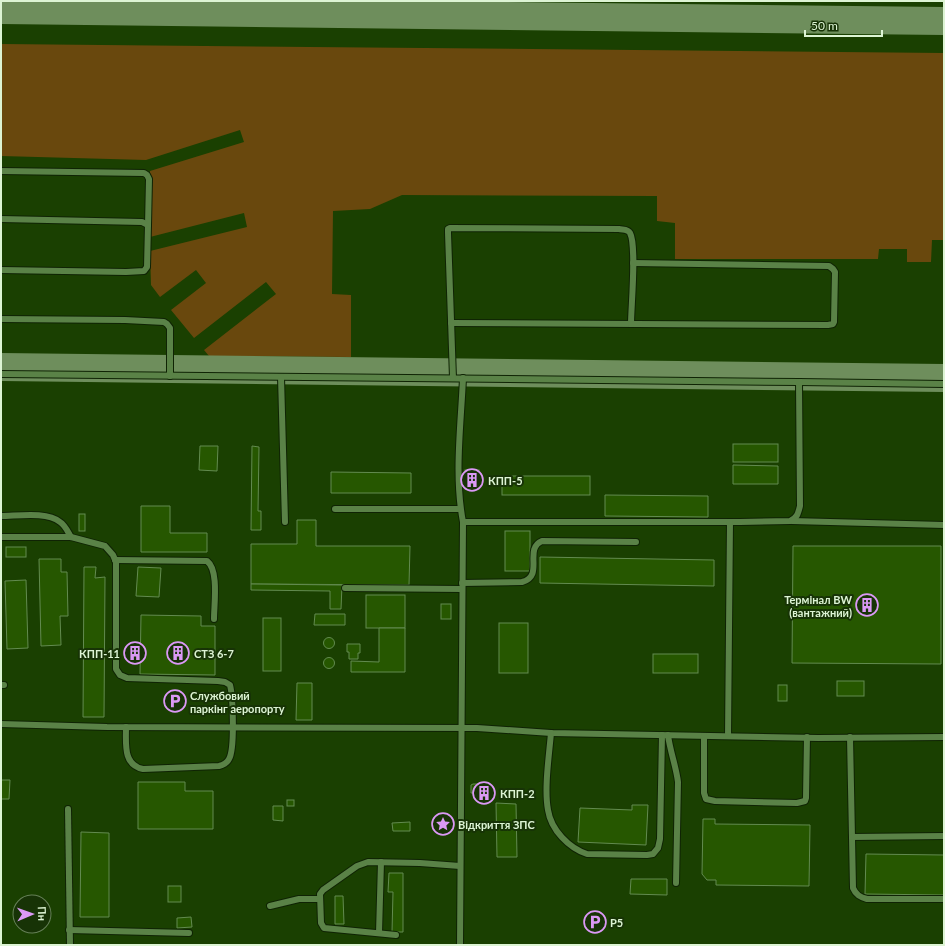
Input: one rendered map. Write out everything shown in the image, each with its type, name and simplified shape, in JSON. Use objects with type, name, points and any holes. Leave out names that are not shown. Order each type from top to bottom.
[{"type":"lane","points":[[1,171],[144,173],[149,179],[147,266],[144,271],[1,270]]},
{"type":"lane","points":[[1,220],[145,222],[148,225]]},
{"type":"lane","points":[[453,378],[448,228],[625,230],[630,234],[632,241],[633,263],[631,324]]},
{"type":"lane","points":[[451,323],[833,324],[835,272],[829,266],[633,263]]},
{"type":"lane","points":[[1,319],[164,322],[170,328],[170,376]]},
{"type":"lane","points":[[1,374],[944,384]]},
{"type":"lane","points":[[281,377],[285,522]]},
{"type":"lane","points":[[460,945],[463,522],[460,509],[459,470],[463,378]]},
{"type":"lane","points":[[790,521],[796,518],[800,506],[799,382]]},
{"type":"lane","points":[[335,509],[460,509]]},
{"type":"lane","points":[[1,516],[49,516],[59,521],[71,537]]},
{"type":"lane","points":[[463,522],[790,521],[944,525]]},
{"type":"lane","points":[[728,736],[730,522]]},
{"type":"lane","points":[[1,537],[71,537],[105,546],[113,554],[117,570],[116,669],[126,678],[218,681],[225,682],[230,685],[232,727],[230,757],[224,765],[144,769],[134,765],[130,761],[128,755],[126,727]]},
{"type":"lane","points":[[345,588],[462,586],[522,582],[527,581],[533,573],[535,547],[542,541],[636,542]]},
{"type":"lane","points":[[115,560],[207,561],[212,566],[214,575],[214,619]]},
{"type":"lane","points":[[1,724],[126,727],[477,728],[550,734],[944,737]]},
{"type":"lane","points":[[550,734],[547,794],[548,810],[550,819],[560,834],[572,847],[588,854],[647,855],[654,854],[658,848],[660,839],[665,735]]},
{"type":"lane","points":[[665,735],[677,773],[678,782],[676,883]]},
{"type":"lane","points":[[704,736],[704,793],[706,799],[715,801],[789,803],[805,801],[807,787],[807,737]]},
{"type":"lane","points":[[850,737],[853,888],[858,896],[867,899],[944,899]]},
{"type":"lane","points":[[68,809],[70,945]]},
{"type":"lane","points":[[852,837],[944,836]]},
{"type":"lane","points":[[396,935],[324,928],[321,923],[320,894],[323,890],[357,866],[368,862],[420,863],[460,866]]},
{"type":"lane","points":[[379,933],[381,862]]},
{"type":"lane","points":[[270,906],[299,899],[319,899]]},
{"type":"lane","points":[[70,930],[189,933]]},
{"type":"shaded area","points":[[1,44],[944,53],[944,240],[932,240],[931,262],[907,262],[907,249],[879,249],[878,259],[675,259],[675,223],[657,221],[657,196],[402,195],[370,209],[333,211],[332,294],[351,295],[351,357],[209,356],[204,350],[276,294],[266,282],[194,338],[171,310],[206,283],[196,270],[160,297],[151,285],[150,251],[247,227],[244,213],[150,237],[150,171],[244,142],[240,130],[146,160],[1,156]]},
{"type":"building","points":[[733,444],[778,444],[778,462],[733,462]]},
{"type":"building","points":[[200,446],[218,446],[217,471],[199,470]]},
{"type":"building","points":[[252,446],[259,447],[258,511],[261,511],[261,530],[251,530]]},
{"type":"building","points":[[733,465],[778,466],[778,484],[733,484]]},
{"type":"building","name":"КПП-5","points":[[465,470],[479,470],[479,489],[465,489]]},
{"type":"building","points":[[331,472],[411,473],[411,493],[331,493]]},
{"type":"building","points":[[502,476],[590,476],[590,495],[502,495]]},
{"type":"building","points":[[605,495],[708,496],[708,517],[605,516]]},
{"type":"building","points":[[141,506],[170,506],[170,533],[207,533],[207,552],[141,552]]},
{"type":"building","points":[[79,514],[85,514],[85,531],[79,531]]},
{"type":"building","points":[[297,520],[316,520],[316,546],[410,546],[409,585],[251,584],[251,544],[297,544]]},
{"type":"building","points":[[505,531],[530,531],[530,571],[505,571]]},
{"type":"building","name":"Термінал BW (вантажний)","points":[[793,546],[941,546],[941,664],[792,663]]},
{"type":"building","points":[[6,547],[26,547],[26,557],[6,557]]},
{"type":"building","points":[[540,557],[714,560],[714,586],[540,583]]},
{"type":"building","points":[[39,559],[61,559],[61,572],[67,572],[68,616],[60,616],[61,645],[41,646]]},
{"type":"building","points":[[84,567],[96,567],[95,578],[105,577],[104,717],[83,717]]},
{"type":"building","points":[[138,567],[161,568],[159,597],[136,596]]},
{"type":"building","points":[[26,580],[28,648],[7,649],[5,581]]},
{"type":"building","points":[[251,584],[342,585],[341,609],[330,609],[330,591],[251,590]]},
{"type":"building","points":[[366,595],[405,595],[405,628],[366,628]]},
{"type":"building","points":[[441,604],[451,604],[451,619],[441,619]]},
{"type":"building","points":[[315,614],[345,614],[345,625],[314,625]]},
{"type":"building","name":"СТЗ 6-7","points":[[141,615],[201,616],[201,626],[215,626],[215,675],[140,674]]},
{"type":"building","points":[[263,618],[281,618],[281,671],[263,671]]},
{"type":"building","points":[[499,623],[528,623],[528,673],[499,673]]},
{"type":"building","points":[[379,628],[405,628],[405,672],[351,672],[351,661],[379,662]]},
{"type":"building","points":[[327,638],[331,638],[333,639],[333,647],[327,648],[324,645],[324,641]]},
{"type":"building","name":"КПП-11","points":[[130,644],[140,644],[140,662],[130,662]]},
{"type":"building","points":[[347,644],[360,644],[358,659],[349,659]]},
{"type":"building","points":[[653,654],[698,654],[698,673],[653,673]]},
{"type":"building","points":[[327,658],[331,658],[333,659],[333,667],[327,668],[324,665],[324,661]]},
{"type":"building","points":[[837,681],[864,681],[864,696],[837,696]]},
{"type":"building","points":[[297,683],[312,683],[312,720],[296,720]]},
{"type":"building","points":[[778,685],[787,685],[787,701],[778,701]]},
{"type":"building","points":[[1,780],[10,780],[9,799],[1,799]]},
{"type":"building","points":[[138,782],[185,782],[185,791],[213,791],[213,829],[138,829]]},
{"type":"building","name":"КПП-2","points":[[487,784],[488,801],[480,801],[480,793],[471,793],[471,785]]},
{"type":"building","points":[[287,800],[294,800],[294,806],[287,806]]},
{"type":"building","points":[[496,803],[516,804],[517,857],[497,857]]},
{"type":"building","points":[[632,805],[648,805],[646,845],[578,842],[580,808],[632,810]]},
{"type":"building","points":[[273,806],[283,806],[283,821],[273,820]]},
{"type":"building","points":[[703,819],[715,819],[715,824],[810,825],[809,886],[716,885],[716,880],[707,880],[702,874]]},
{"type":"building","points":[[410,822],[410,831],[393,831],[392,823]]},
{"type":"building","points":[[81,832],[109,833],[109,917],[80,917]]},
{"type":"building","points":[[866,854],[944,855],[944,895],[865,894]]},
{"type":"building","points":[[389,873],[403,873],[403,932],[392,932],[393,892],[388,892]]},
{"type":"building","points":[[631,879],[667,879],[667,895],[630,894]]},
{"type":"building","points":[[168,886],[181,886],[181,902],[168,902]]},
{"type":"building","points":[[335,896],[343,896],[344,924],[335,924]]},
{"type":"building","points":[[191,917],[192,927],[177,928],[177,918]]},
{"type":"taxiway","points":[[1,10],[944,21]]},
{"type":"taxiway","points":[[1,367],[944,378]]},
{"type":"place","name":"КПП-5","points":[[472,480]]},
{"type":"place","name":"Термінал BW (вантажний)","points":[[867,605]]},
{"type":"place","name":"КПП-11","points":[[135,653]]},
{"type":"place","name":"СТЗ 6-7","points":[[178,653]]},
{"type":"place","name":"Службовий паркінг аеропорту","points":[[175,701]]},
{"type":"place","name":"КПП-2","points":[[484,793]]},
{"type":"place","name":"Відкриття ЗПС","points":[[443,824]]},
{"type":"place","name":"P5","points":[[595,922]]}]
